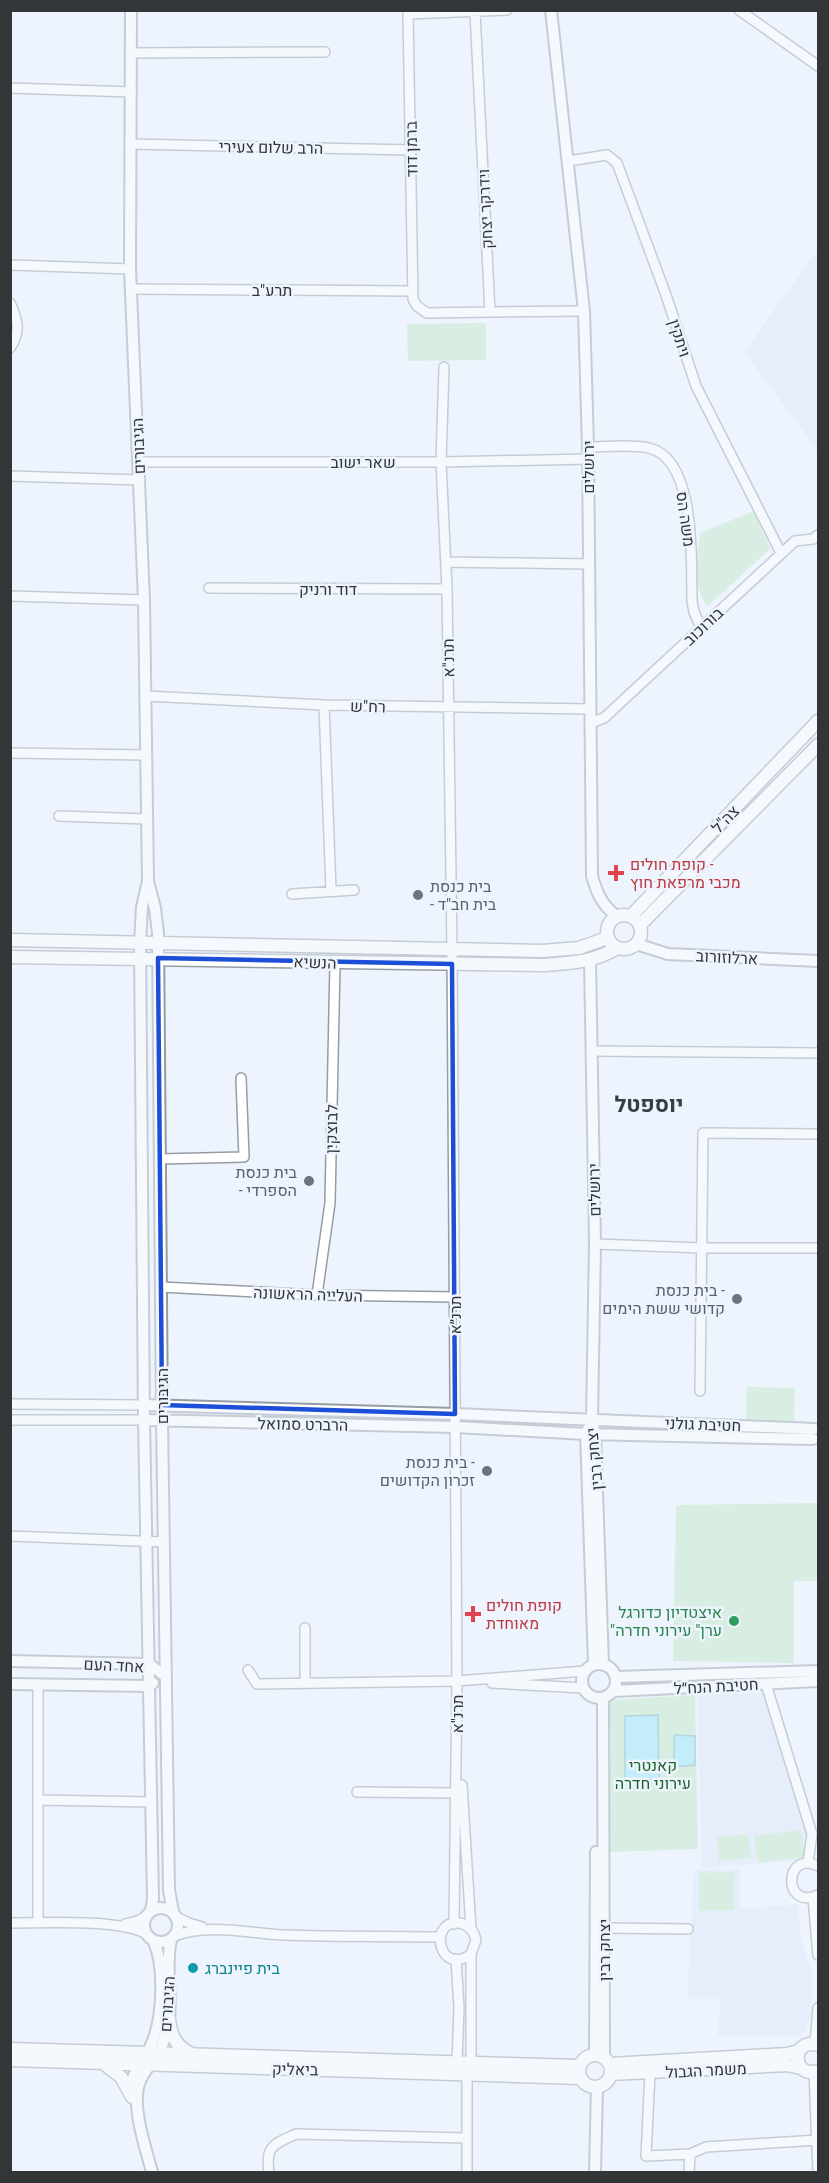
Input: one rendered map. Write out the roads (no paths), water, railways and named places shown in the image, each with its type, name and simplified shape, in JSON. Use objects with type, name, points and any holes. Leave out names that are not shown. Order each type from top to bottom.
[{"type":"main road","name":"צה\"ל","points":[[631,916],[819,722]]},
{"type":"main road","name":"צה\"ל","points":[[640,925],[819,745]]},
{"type":"main road","points":[[617,916],[631,916],[640,925],[641,935],[636,944],[627,949],[617,948],[607,938],[609,922],[617,916]]},
{"type":"main road","name":"הנשיא","points":[[10,940],[542,951],[579,948],[607,938]]},
{"type":"main road","name":"הנשיא","points":[[10,957],[544,964],[590,960],[604,956],[617,948]]},
{"type":"main road","points":[[169,2019],[176,2043],[183,2050],[196,2056]]},
{"type":"main road","name":"משמר הגבול","points":[[605,2063],[787,2054],[799,2051],[806,2045],[817,2044]]},
{"type":"main road","name":"ביאליק","points":[[10,2049],[149,2059],[580,2072]]},
{"type":"main road","points":[[799,2051],[798,2060],[801,2068]]},
{"type":"main road","name":"ביאליק","points":[[10,2060],[102,2062],[196,2056],[457,2062],[469,2067]]},
{"type":"main road","points":[[585,2058],[605,2063],[608,2081],[597,2087],[589,2086],[580,2072],[585,2058]]},
{"type":"main road","points":[[102,2062],[121,2076],[132,2097]]},
{"type":"main road","name":"משמר הגבול","points":[[605,2063],[650,2073],[787,2065],[816,2072]]},
{"type":"street","name":"הגיבורים","points":[[131,10],[130,269],[144,600],[148,881],[155,908],[158,943],[165,1676],[169,1890],[174,1914]]},
{"type":"street","name":"ברמן דוד","points":[[412,291],[412,150],[408,14],[507,10]]},
{"type":"street","name":"ירושלים","points":[[551,10],[584,311],[588,447],[592,876],[599,897],[607,909],[617,916]]},
{"type":"street","points":[[739,10],[819,66]]},
{"type":"street","name":"וידרקר יצחק","points":[[475,12],[490,312]]},
{"type":"street","points":[[131,53],[325,52]]},
{"type":"street","points":[[10,88],[131,92]]},
{"type":"street","name":"הרב שלום צעירי","points":[[130,144],[412,150]]},
{"type":"street","name":"ויתקין","points":[[568,162],[607,155],[617,163],[666,295],[696,386],[781,553]]},
{"type":"street","points":[[10,265],[130,269]]},
{"type":"street","name":"תרע\"ב","points":[[132,289],[412,291]]},
{"type":"street","points":[[412,291],[417,306],[427,313],[584,311]]},
{"type":"street","points":[[10,303],[18,322],[17,336],[10,348]]},
{"type":"street","name":"תרנ\"א","points":[[444,367],[441,462],[447,590],[452,950]]},
{"type":"street","name":"משה הס","points":[[588,447],[648,448],[664,456],[678,474],[688,512],[692,601],[701,628]]},
{"type":"street","name":"שאר ישוב","points":[[139,462],[441,462],[588,459]]},
{"type":"street","points":[[10,476],[140,480]]},
{"type":"street","name":"בורוכוב","points":[[590,723],[604,718],[795,541],[819,535]]},
{"type":"street","points":[[446,562],[589,564]]},
{"type":"street","name":"דוד ורניק","points":[[209,588],[447,590]]},
{"type":"street","points":[[10,596],[144,600]]},
{"type":"street","name":"רח\"ש","points":[[146,696],[324,705],[590,709]]},
{"type":"street","points":[[324,705],[331,890]]},
{"type":"street","points":[[10,753],[146,754]]},
{"type":"street","points":[[59,816],[147,819]]},
{"type":"street","name":"הגיבורים","points":[[148,881],[142,907],[140,943],[144,1420],[153,1899],[149,1913]]},
{"type":"street","points":[[292,894],[354,890]]},
{"type":"street","name":"ארלוזורוב","points":[[636,944],[668,954],[819,962]]},
{"type":"street","name":"תרנ״א","points":[[452,950],[457,1681]]},
{"type":"street","name":"ירושלים","points":[[590,960],[595,1244],[592,1420]]},
{"type":"street","name":"לבוצקין","points":[[316,1295],[330,1203],[335,963]]},
{"type":"street","points":[[591,1051],[819,1053]]},
{"type":"street","points":[[159,1159],[244,1157],[241,1078]]},
{"type":"street","points":[[700,1391],[702,1133],[819,1134]]},
{"type":"street","points":[[595,1244],[702,1248],[819,1248]]},
{"type":"street","name":"העלייה הראשונה","points":[[161,1287],[316,1295],[454,1297]]},
{"type":"street","name":"הרברט סמואל","points":[[10,1404],[144,1405],[592,1420]]},
{"type":"street","name":"הרברט סמואל","points":[[10,1420],[162,1420],[455,1427],[590,1434]]},
{"type":"street","name":"יצחק רבין","points":[[592,1420],[590,1434],[594,1666]]},
{"type":"street","name":"חטיבת גולני","points":[[592,1420],[816,1435]]},
{"type":"street","name":"חטיבת גולני","points":[[590,1434],[816,1435]]},
{"type":"street","points":[[10,1536],[164,1542]]},
{"type":"street","points":[[305,1628],[305,1683]]},
{"type":"street","name":"אחד העם","points":[[10,1661],[149,1664],[165,1676],[149,1686],[10,1684]]},
{"type":"street","points":[[457,1681],[594,1666],[610,1667],[616,1677],[614,1691],[600,1698],[586,1693],[583,1688],[582,1682],[594,1666]]},
{"type":"street","points":[[248,1670],[257,1684],[457,1681],[583,1688]]},
{"type":"street","name":"חטיבת הנח״ל","points":[[616,1677],[819,1671]]},
{"type":"street","name":"תרנ\"א","points":[[454,1924],[457,1681]]},
{"type":"street","name":"תרנ\"א","points":[[457,1681],[471,1929]]},
{"type":"street","name":"חטיבת הנח״ל","points":[[614,1691],[819,1681]]},
{"type":"street","points":[[38,1684],[38,1923]]},
{"type":"street","points":[[766,1684],[812,1833],[808,1863]]},
{"type":"street","name":"יצחק רבין","points":[[600,1698],[605,2063]]},
{"type":"street","name":"יצחק רבין","points":[[600,1698],[605,2063]]},
{"type":"street","points":[[357,1792],[457,1793]]},
{"type":"street","points":[[39,1800],[151,1802]]},
{"type":"street","points":[[819,1866],[808,1863],[796,1868],[791,1883],[797,1894],[803,1897],[816,1896],[819,1955]]},
{"type":"street","points":[[111,1925],[131,1923],[160,1908],[189,1923],[213,1929]]},
{"type":"street","points":[[145,1933],[144,1927],[149,1913]]},
{"type":"street","points":[[173,1938],[179,1928],[174,1914]]},
{"type":"street","points":[[10,1923],[130,1927],[145,1933],[154,1942],[160,1943],[193,1930],[213,1929],[284,1935],[440,1937]]},
{"type":"street","points":[[467,2172],[471,1954],[476,1940],[471,1929],[463,1924],[454,1924],[445,1929],[440,1937],[441,1949],[450,1958],[467,1957],[471,1954]]},
{"type":"street","points":[[604,1928],[688,1929]]},
{"type":"street","name":"הגיבורים","points":[[149,2059],[162,2046],[169,2019],[169,1956],[173,1938]]},
{"type":"street","name":"הגיבורים","points":[[149,2059],[159,2007],[159,1959],[154,1942]]},
{"type":"street","points":[[456,1959],[459,2008],[457,2062]]},
{"type":"street","points":[[817,2044],[818,2009]]},
{"type":"street","points":[[149,2059],[131,2081],[132,2097],[140,2120],[152,2172]]},
{"type":"street","points":[[140,2120],[137,2091],[149,2059]]},
{"type":"street","points":[[816,2072],[819,2171]]},
{"type":"street","points":[[650,2073],[646,2156],[690,2154],[706,2147],[818,2140]]},
{"type":"street","points":[[595,2172],[597,2087]]},
{"type":"street","points":[[269,2172],[267,2158],[275,2144],[296,2134],[466,2138]]},
{"type":"street","points":[[688,2172],[690,2154]]},
{"type":"water","points":[[658,1715],[659,1782],[625,1783],[625,1716]]},
{"type":"water","points":[[674,1735],[695,1736],[695,1765],[674,1767]]},
{"type":"place","name":"קופת חולים - מכבי מרפאת חוץ","points":[[616,873]]},
{"type":"place","name":"בית כנסת - בית חב\"ד","points":[[418,895]]},
{"type":"place","name":"בית כנסת - הספרדי","points":[[309,1181]]},
{"type":"place","name":"בית כנסת - קדושי ששת הימים","points":[[737,1299]]},
{"type":"place","name":"בית כנסת - זכרון הקדושים","points":[[487,1471]]},
{"type":"place","name":"קופת חולים מאוחדת","points":[[473,1614]]},
{"type":"place","name":"איצטדיון כדורגל \"ערן\" עירוני חדרה","points":[[734,1621]]},
{"type":"place","name":"בית פיינברג","points":[[193,1968]]},
{"type":"district","name":"יוספטל","points":[[649,1104]]},
{"type":"park label","name":"קאנטרי עירוני חדרה","points":[[653,1774]]}]
